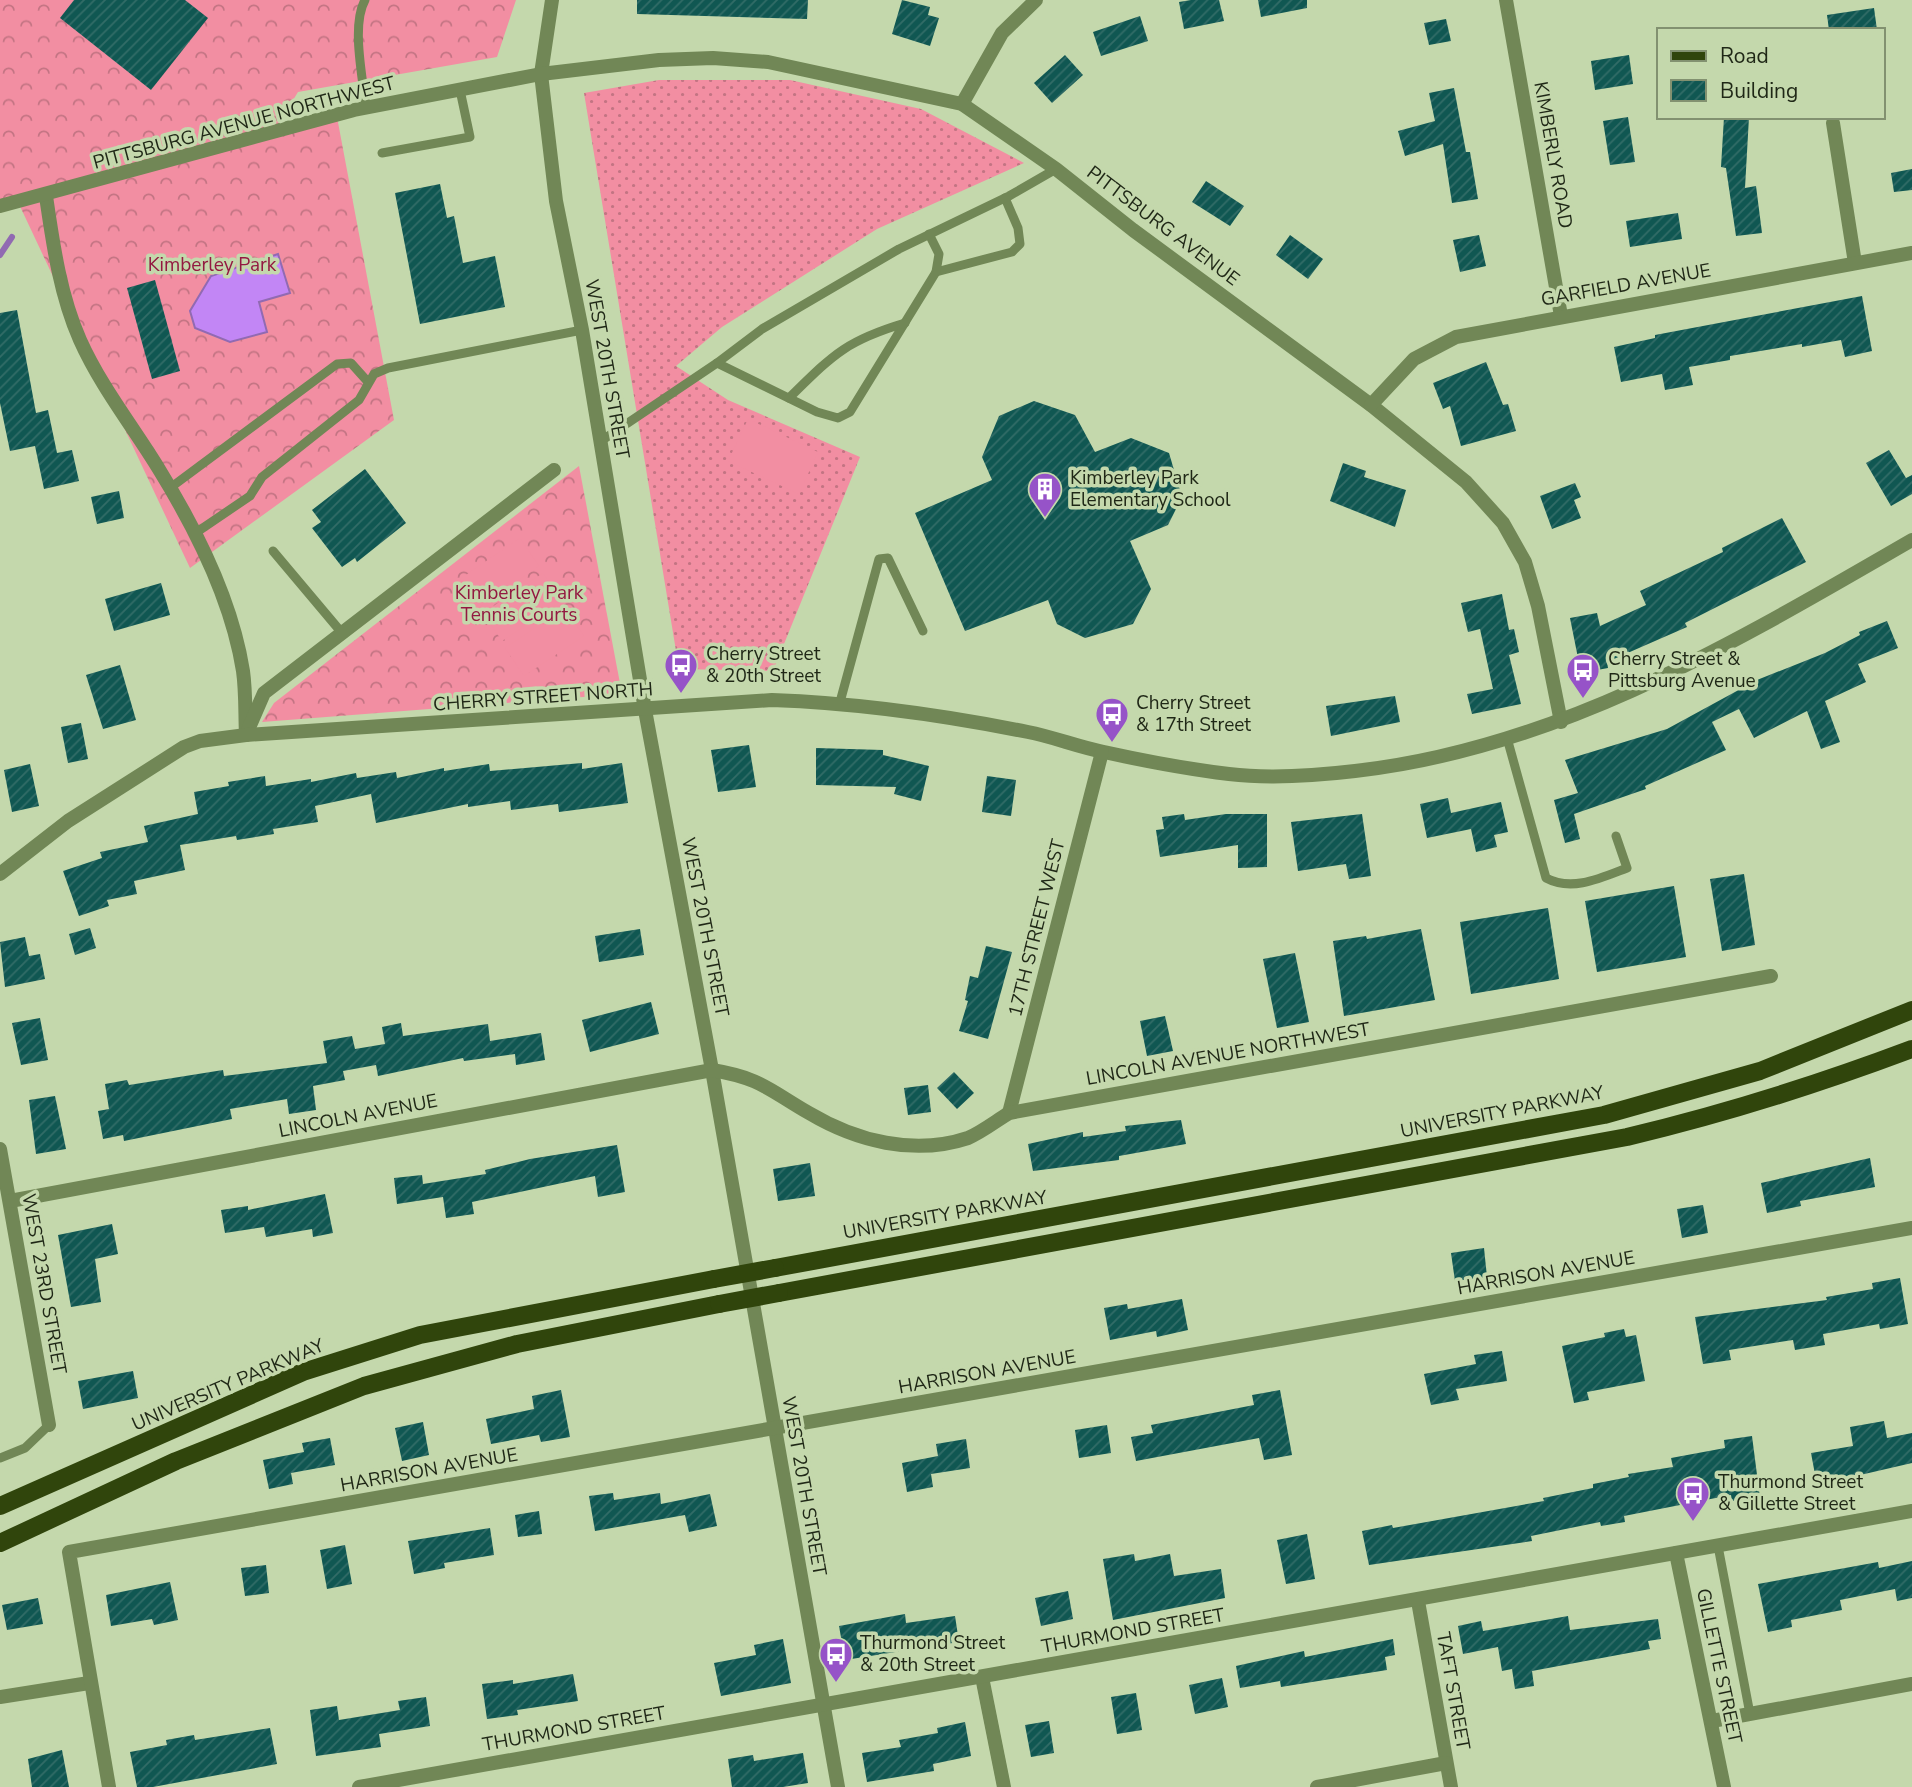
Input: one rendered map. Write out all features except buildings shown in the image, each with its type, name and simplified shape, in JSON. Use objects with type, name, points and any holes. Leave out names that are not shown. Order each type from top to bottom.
[{"type":"main road","name":"UNIVERSITY PARKWAY","points":[[0,1506],[303,1372],[420,1335],[1604,1115],[1760,1071],[1912,1010]]},
{"type":"main road","points":[[0,1543],[176,1461],[364,1386],[517,1344],[719,1304],[1627,1137],[1691,1122],[1835,1078],[1912,1049]]},
{"type":"street","name":"WEST 20TH STREET","points":[[552,0],[541,74],[556,201],[582,330],[645,710],[712,1070],[838,1787]]},
{"type":"street","points":[[962,104],[1002,33],[1036,0]]},
{"type":"street","name":"KIMBERLY ROAD","points":[[1506,0],[1561,316]]},
{"type":"street","name":"PITTSBURG AVENUE","points":[[541,74],[659,60],[754,61],[830,73],[962,104],[1056,169],[1133,230],[1371,405],[1466,482],[1503,523],[1518,546],[1538,606],[1560,722]]},
{"type":"street","name":"PITTSBURG AVENUE NORTHWEST","points":[[0,206],[46,196],[366,108],[541,74]]},
{"type":"street","points":[[1833,123],[1855,263]]},
{"type":"street","points":[[46,196],[57,268],[80,340],[125,419],[170,488],[194,534],[232,628],[243,672],[246,735]]},
{"type":"street","name":"GARFIELD AVENUE","points":[[1371,405],[1414,359],[1456,337],[1912,253]]},
{"type":"street","points":[[246,735],[264,693],[554,470]]},
{"type":"street","name":"CHERRY STREET NORTH","points":[[0,874],[68,821],[184,747],[200,741],[246,735],[772,700],[840,702],[913,711],[1032,733],[1102,752],[1230,774],[1287,776],[1394,767],[1456,754],[1560,722],[1666,678],[1782,616],[1912,540]]},
{"type":"street","name":"17TH STREET WEST","points":[[1009,1113],[1102,752]]},
{"type":"street","name":"LINCOLN AVENUE NORTHWEST","points":[[712,1070],[759,1081],[820,1120],[890,1144],[916,1147],[944,1144],[970,1137],[1009,1113],[1771,976]]},
{"type":"street","name":"LINCOLN AVENUE","points":[[10,1201],[712,1070]]},
{"type":"street","name":"WEST 23RD STREET","points":[[0,1149],[49,1425]]},
{"type":"street","name":"HARRISON AVENUE","points":[[89,1683],[69,1552],[1912,1228]]},
{"type":"street","name":"THURMOND STREET","points":[[359,1787],[1418,1601],[1912,1511]]},
{"type":"street","name":"GILLETTE STREET","points":[[1676,1553],[1724,1787]]},
{"type":"street","name":"TAFT STREET","points":[[1418,1601],[1451,1787]]},
{"type":"street","points":[[982,1676],[1004,1787]]},
{"type":"street","points":[[0,1697],[89,1683],[109,1787]]},
{"type":"street","points":[[1712,1721],[1912,1684]]},
{"type":"street","points":[[1317,1787],[1447,1763]]},
{"type":"lane","points":[[365,0],[361,7],[359,46],[366,108]]},
{"type":"lane","points":[[382,153],[470,137],[460,90]]},
{"type":"lane","points":[[601,441],[717,363],[762,329],[929,234],[1005,198],[1056,169]]},
{"type":"lane","points":[[936,272],[1012,252],[1020,244],[1018,228],[1005,198]]},
{"type":"lane","points":[[717,363],[829,416],[838,418],[850,412],[936,272],[939,254],[929,234]]},
{"type":"lane","points":[[789,398],[843,346],[865,334],[905,323]]},
{"type":"lane","points":[[194,534],[250,496],[262,477],[359,400],[374,374],[388,368],[582,330]]},
{"type":"lane","points":[[170,488],[337,363],[351,363],[368,382]]},
{"type":"lane","points":[[273,551],[342,633]]},
{"type":"lane","points":[[840,702],[879,559],[888,558],[923,631]]},
{"type":"lane","points":[[1507,738],[1546,878],[1560,886],[1584,882],[1628,868],[1616,836]]},
{"type":"lane","points":[[0,1458],[25,1448],[49,1425]]},
{"type":"lane","points":[[1718,1546],[1750,1714]]},
{"type":"green space","name":"Kimberley Park","points":[[0,0],[516,0],[497,57],[298,92],[276,128],[337,117],[394,420],[190,568],[18,202],[0,205]]},
{"type":"green space","points":[[659,80],[790,80],[921,109],[1024,163],[877,229],[722,327],[676,366],[728,400],[860,457],[773,671],[679,669],[584,93]]},
{"type":"green space","points":[[748,419],[818,452],[799,494],[728,461]]},
{"type":"green space","name":"Kimberley Park Tennis Courts","points":[[579,466],[622,694],[262,722],[274,703]]},
{"type":"green space","points":[[520,538],[539,566],[479,607],[460,579]]},
{"type":"green space","name":"Kimberley Park Tennis Courts","points":[[543,573],[562,601],[502,641],[483,613]]},
{"type":"green space","points":[[565,608],[584,636],[524,676],[505,648]]},
{"type":"shaded area","points":[[278,254],[290,293],[259,302],[267,332],[230,342],[195,328],[190,311],[211,276]]},
{"type":"waterway","points":[[0,255],[12,237]]},
{"type":"place","name":"Kimberley Park Elementary School","points":[[1045,519]]},
{"type":"place","name":"Cherry Street & 20th Street","points":[[681,695]]},
{"type":"place","name":"Cherry Street & Pittsburg Avenue","points":[[1583,700]]},
{"type":"place","name":"Cherry Street & 17th Street","points":[[1112,744]]},
{"type":"place","name":"Thurmond Street & Gillette Street","points":[[1693,1523]]},
{"type":"place","name":"Thurmond Street & 20th Street","points":[[836,1684]]}]
